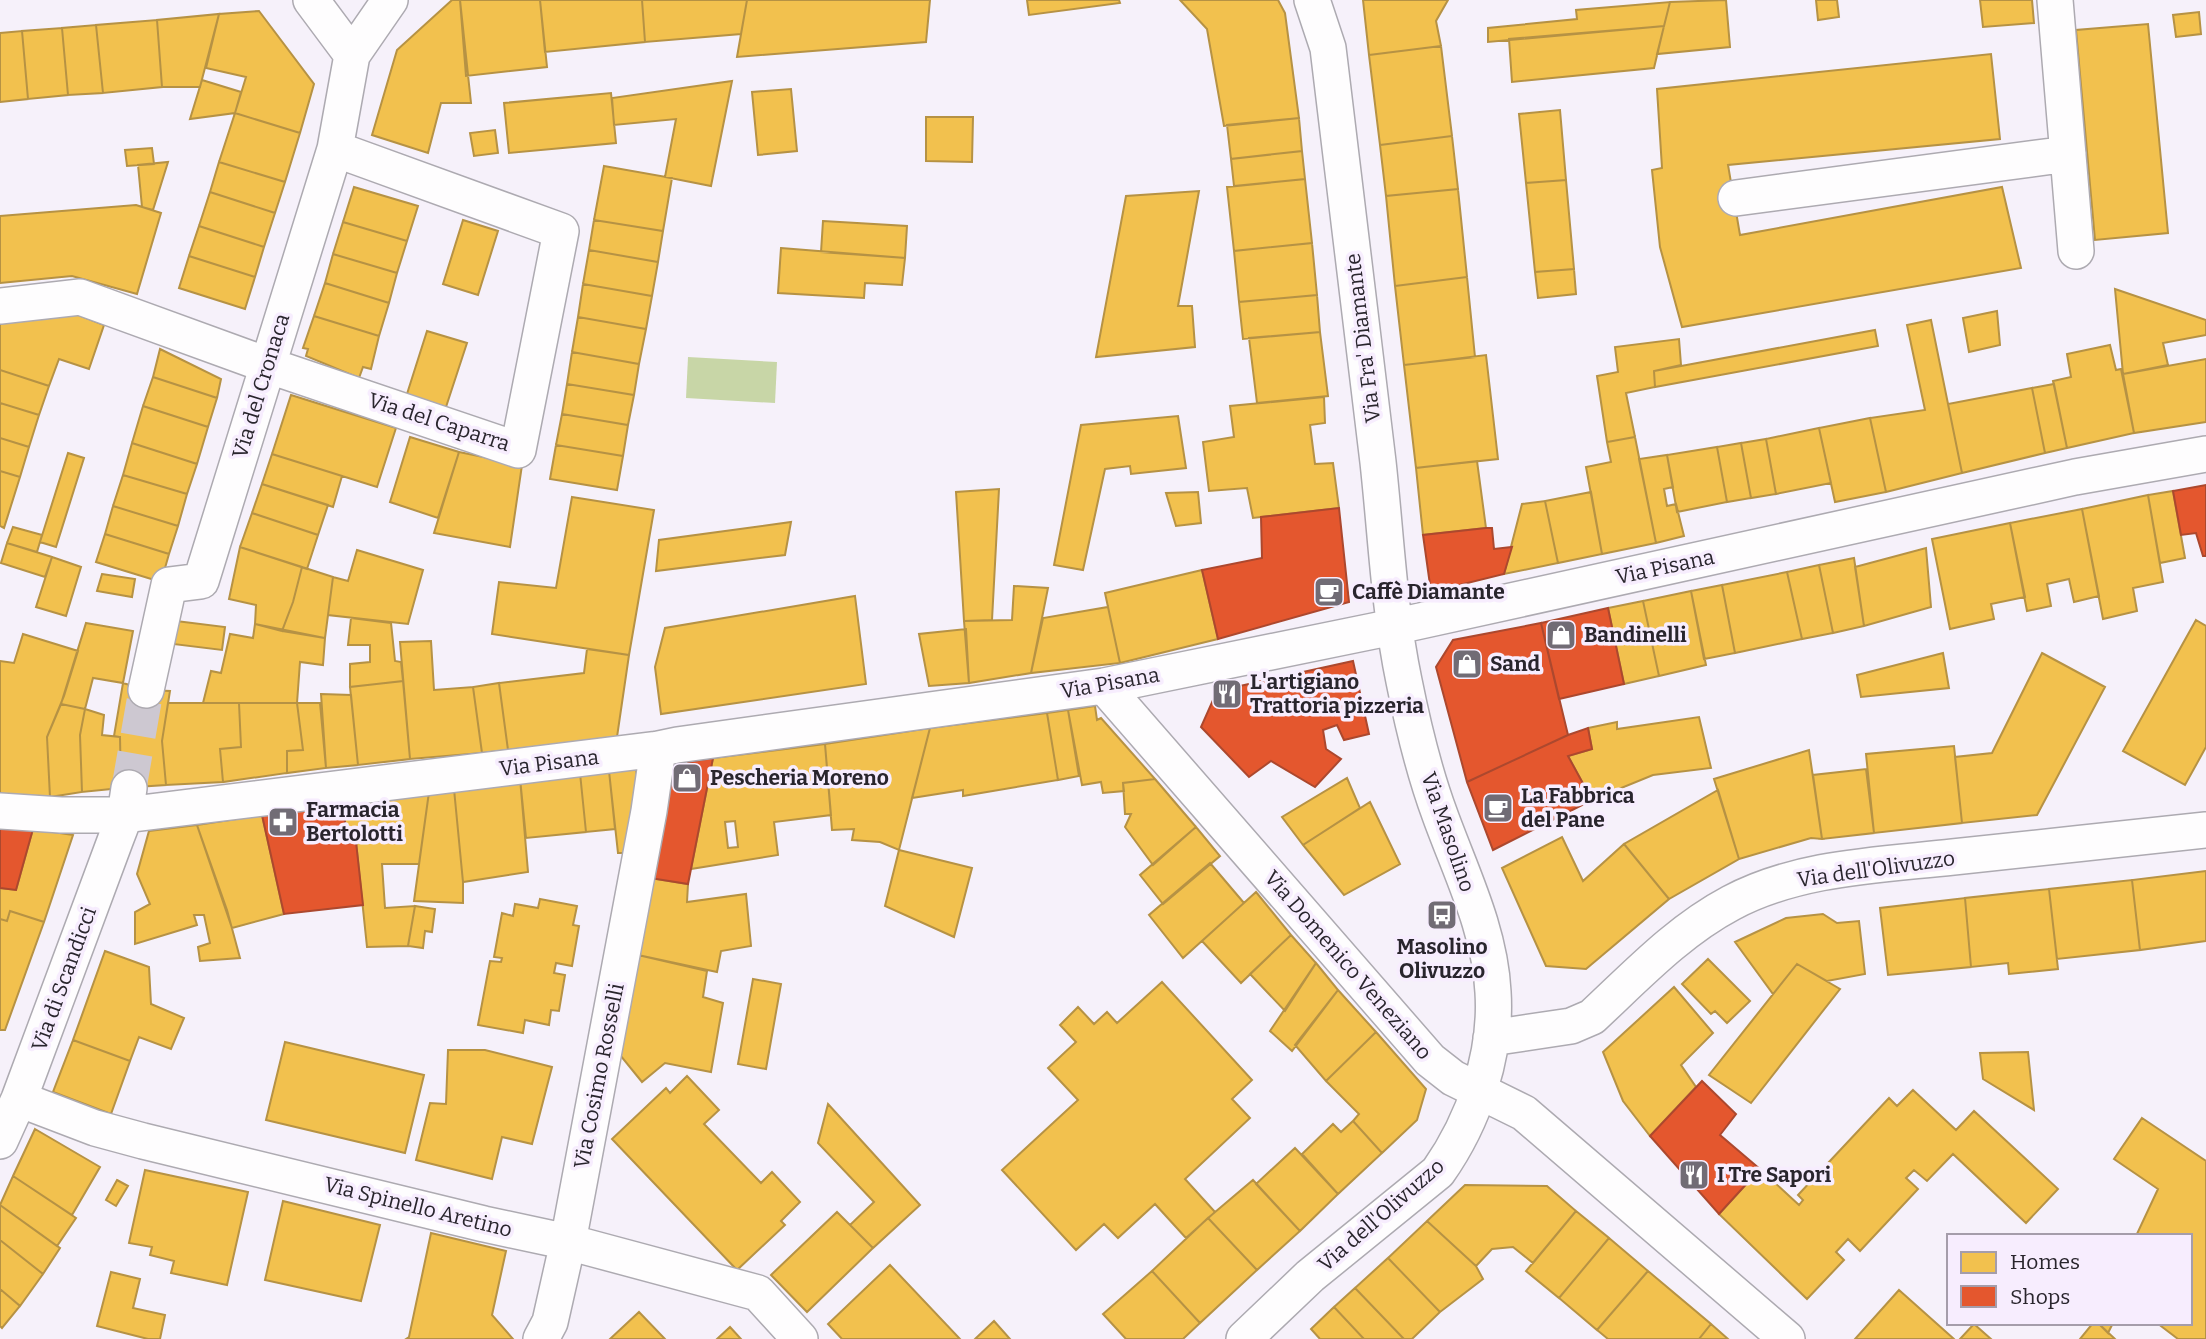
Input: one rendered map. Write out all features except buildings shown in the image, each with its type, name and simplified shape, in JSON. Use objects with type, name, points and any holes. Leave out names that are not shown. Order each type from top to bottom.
[{"type":"street","points":[[312,0],[352,55]]},
{"type":"street","name":"Via del Cronaca","points":[[146,690],[169,585],[201,581],[335,149],[352,55],[390,0]]},
{"type":"street","name":"Via Fra' Diamante","points":[[1312,0],[1328,48],[1378,463],[1393,627]]},
{"type":"street","name":"Via Fra' Diamante","points":[[1328,48],[1337,0]]},
{"type":"street","points":[[2055,0],[2076,251]]},
{"type":"street","name":"Via del Caparra","points":[[0,306],[80,297],[267,365],[518,450],[561,231],[335,149]]},
{"type":"street","points":[[1735,198],[2068,154]]},
{"type":"street","name":"Via Pisana","points":[[0,811],[61,816],[127,801],[658,749],[1104,686],[1393,627],[2075,477],[2206,454]]},
{"type":"street","name":"Via Masolino","points":[[1393,627],[1425,768],[1438,812],[1474,905],[1491,965],[1494,1009],[1492,1038]]},
{"type":"street","name":"Via Domenico Veneziano","points":[[1104,686],[1430,1060],[1453,1078],[1524,1113],[1787,1339]]},
{"type":"street","name":"Via Cosimo Rosselli","points":[[541,1339],[550,1322],[568,1242],[649,811],[658,749]]},
{"type":"street","name":"Via di Scandicci","points":[[0,1141],[19,1099],[127,801]]},
{"type":"street","name":"Via dell'Olivuzzo","points":[[1244,1339],[1310,1276],[1438,1172],[1451,1154],[1479,1091],[1492,1038],[1571,1026],[1592,1017],[1671,943],[1731,902],[1771,886],[1854,868],[2206,830]]},
{"type":"street","name":"Via Spinello Aretino","points":[[19,1099],[95,1128],[143,1141],[568,1242],[758,1293],[800,1339]]},
{"type":"shaded area","points":[[688,357],[777,362],[775,403],[686,398]]},
{"type":"tunnel","points":[[129,788],[146,690]]},
{"type":"place","name":"Caffè Diamante","points":[[1329,592]]},
{"type":"place","name":"Bandinelli","points":[[1561,635]]},
{"type":"place","name":"Sand","points":[[1467,664]]},
{"type":"place","name":"L'artigiano Trattoria pizzeria","points":[[1227,694]]},
{"type":"place","name":"Pescheria Moreno","points":[[687,778]]},
{"type":"place","name":"La Fabbrica del Pane","points":[[1498,808]]},
{"type":"place","name":"Farmacia Bertolotti","points":[[283,822]]},
{"type":"place","name":"Masolino Olivuzzo","points":[[1442,915]]},
{"type":"place","name":"I Tre Sapori","points":[[1694,1175]]}]
